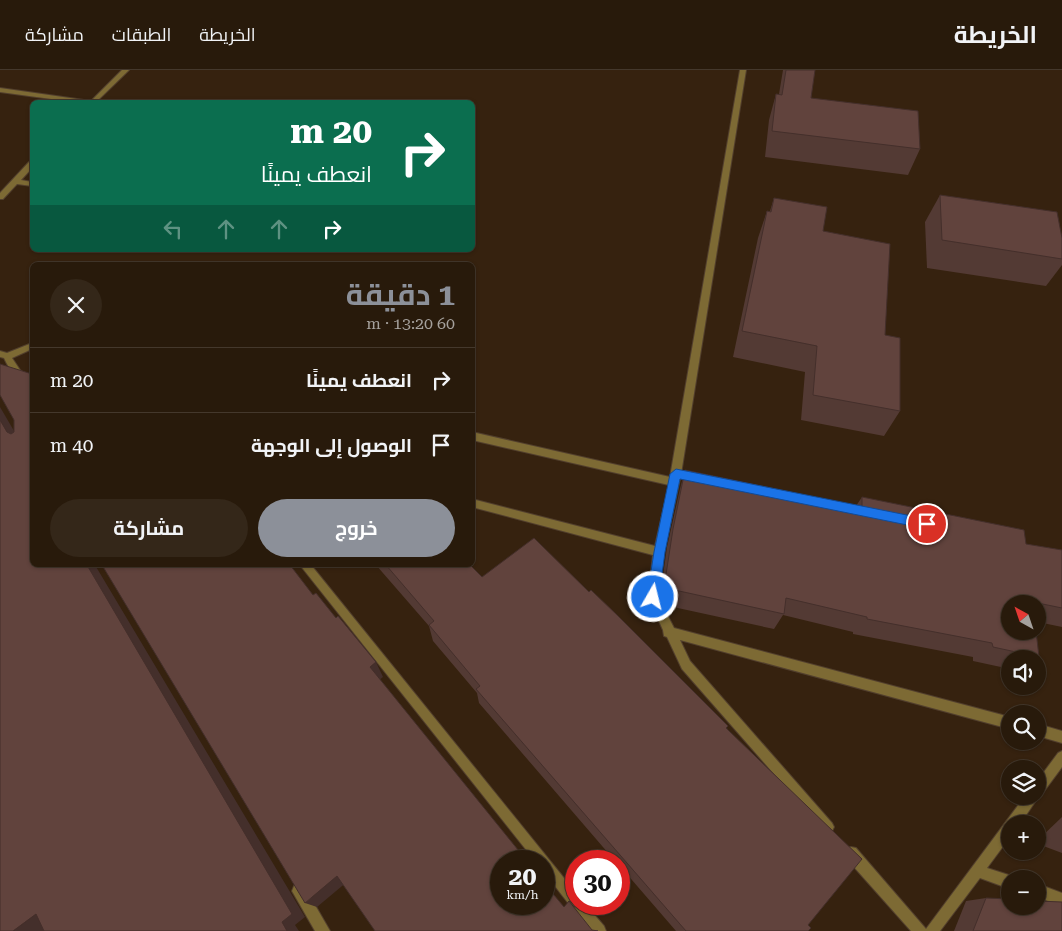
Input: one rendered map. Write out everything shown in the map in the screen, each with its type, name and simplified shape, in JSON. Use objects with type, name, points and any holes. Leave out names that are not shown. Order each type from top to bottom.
[{"type":"street","points":[[95,100],[126,70]]},
{"type":"street","points":[[743,70],[678,477],[660,552],[653,597],[668,632],[686,665],[920,931]]},
{"type":"street","points":[[0,90],[70,100]]},
{"type":"street","points":[[0,197],[30,166]]},
{"type":"street","points":[[16,181],[30,184]]},
{"type":"street","points":[[30,347],[4,355],[19,375],[30,383]]},
{"type":"street","points":[[475,437],[678,477]]},
{"type":"street","points":[[475,504],[660,552]]},
{"type":"street","points":[[307,567],[533,850]]},
{"type":"street","points":[[668,632],[1001,721]]},
{"type":"street","points":[[1046,732],[1062,737]]},
{"type":"street","points":[[1046,779],[1062,757]]},
{"type":"street","points":[[932,931],[1001,839]]},
{"type":"street","points":[[978,871],[1001,879]]},
{"type":"street","points":[[555,876],[565,889]]},
{"type":"street","points":[[292,880],[323,931]]},
{"type":"street","points":[[1046,894],[1062,900]]},
{"type":"street","points":[[586,915],[599,931]]},
{"type":"building","points":[[786,70],[815,70],[811,98],[918,111],[920,149],[772,131],[776,94],[782,95]]},
{"type":"building","points":[[940,195],[1057,212],[1062,238],[1062,259],[942,240]]},
{"type":"building","points":[[774,198],[827,207],[823,231],[890,244],[885,335],[900,338],[900,411],[813,395],[817,346],[742,331],[767,211],[771,212]]},
{"type":"building","points":[[0,364],[30,373],[30,567],[88,567],[292,914],[282,922],[287,931],[44,931],[36,914],[13,931],[0,931],[0,420],[7,432],[11,434],[14,432],[14,420],[0,395]]},
{"type":"building","points":[[685,470],[862,507],[862,497],[1024,530],[1026,544],[1062,550],[1062,608],[1046,605],[1046,595],[1001,595],[1001,640],[1037,640],[1038,650],[1007,650],[993,647],[992,643],[867,619],[867,617],[786,598],[784,614],[670,589],[665,581]]},
{"type":"building","points":[[534,538],[589,592],[591,590],[617,615],[728,726],[726,728],[862,859],[808,925],[811,928],[808,931],[686,931],[630,866],[630,850],[616,850],[476,689],[480,686],[429,625],[434,621],[388,567],[472,567],[482,577]]},
{"type":"building","points":[[103,567],[292,567],[313,595],[316,593],[336,618],[338,616],[376,662],[370,667],[518,850],[490,850],[490,915],[555,915],[555,896],[564,907],[565,906],[565,915],[580,915],[592,930],[598,931],[375,931],[337,876],[305,903]]},
{"type":"building","points":[[986,898],[1001,899],[1001,915],[1046,915],[1046,901],[1062,902],[1062,931],[973,931]]},
{"type":"route","points":[[653,597],[676,474],[927,524]]}]
